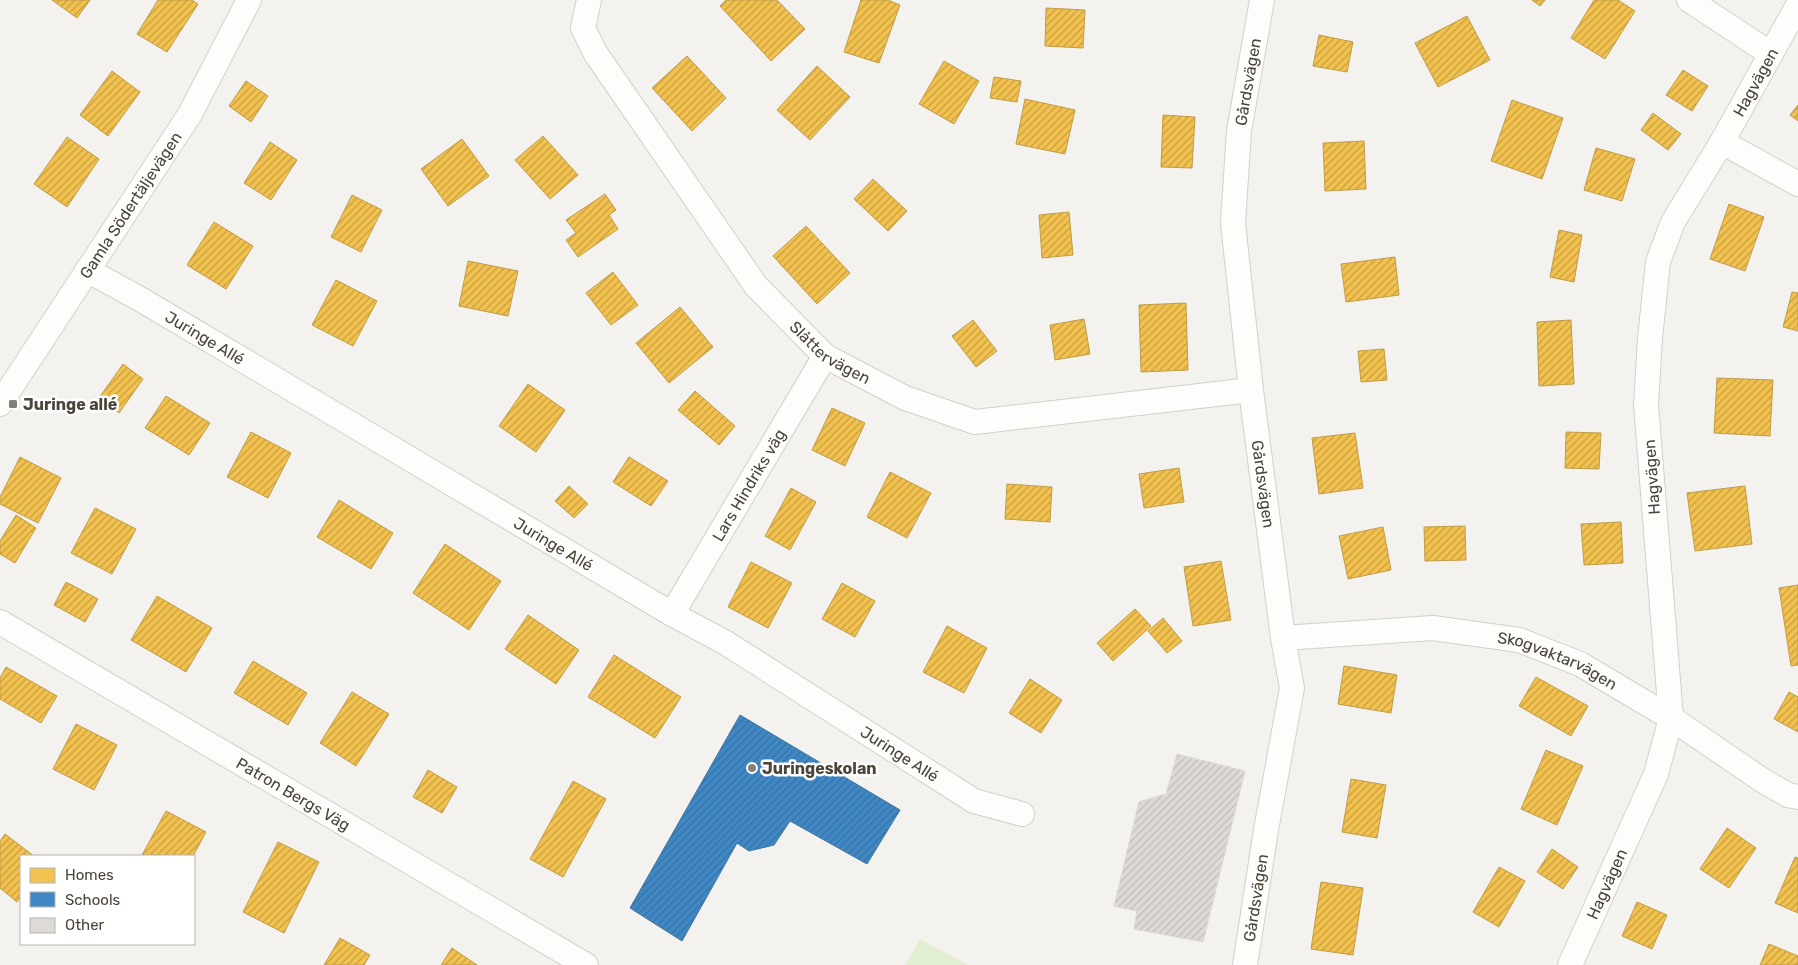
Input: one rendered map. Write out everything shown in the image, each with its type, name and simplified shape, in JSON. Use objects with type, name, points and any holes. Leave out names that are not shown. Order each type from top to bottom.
[{"type":"street","name":"Gamla Södertäljevägen","points":[[0,404],[190,114],[249,0]]},
{"type":"street","name":"Slåttervägen","points":[[589,0],[583,28],[596,54],[756,286],[825,356],[905,398],[975,422],[1251,390]]},
{"type":"street","name":"Gårdsvägen","points":[[1245,965],[1266,830],[1292,688],[1283,638],[1251,390],[1233,223],[1238,131],[1262,0]]},
{"type":"street","points":[[1689,0],[1770,54]]},
{"type":"street","name":"Hagvägen","points":[[1570,965],[1656,774],[1671,718],[1646,405],[1650,338],[1658,262],[1673,222],[1722,142],[1798,4]]},
{"type":"street","points":[[1722,142],[1798,184]]},
{"type":"street","name":"Juringe Allé","points":[[86,270],[672,614],[726,643],[974,801],[1022,814]]},
{"type":"street","name":"Lars Hindriks väg","points":[[672,614],[825,356]]},
{"type":"street","name":"Patron Bergs Väg","points":[[0,622],[561,959],[586,965]]},
{"type":"street","name":"Skogvaktarvägen","points":[[1283,638],[1433,628],[1519,640],[1580,664],[1671,718],[1788,796],[1798,797]]},
{"type":"green space","points":[[920,939],[968,965],[905,965]]},
{"type":"building: Homes","points":[[52,0],[90,0],[77,18]]},
{"type":"building: Homes","points":[[158,0],[192,0],[198,4],[167,52],[137,34]]},
{"type":"building: Homes","points":[[726,0],[777,0],[805,29],[771,61],[720,6]]},
{"type":"building: Homes","points":[[861,0],[888,0],[900,5],[879,63],[844,52]]},
{"type":"building: Homes","points":[[1532,0],[1545,0],[1540,6]]},
{"type":"building: Homes","points":[[1594,0],[1618,0],[1635,11],[1605,59],[1571,38]]},
{"type":"building: Homes","points":[[1046,8],[1085,10],[1083,48],[1045,46]]},
{"type":"building: Homes","points":[[1467,16],[1490,60],[1438,87],[1415,43]]},
{"type":"building: Homes","points":[[1319,35],[1353,42],[1347,72],[1313,66]]},
{"type":"building: Homes","points":[[687,56],[726,98],[692,131],[652,88]]},
{"type":"building: Homes","points":[[944,61],[979,81],[954,124],[919,104]]},
{"type":"building: Homes","points":[[817,66],[850,97],[810,140],[777,110]]},
{"type":"building: Homes","points":[[1683,70],[1708,86],[1692,111],[1666,95]]},
{"type":"building: Homes","points":[[112,71],[140,92],[108,136],[80,115]]},
{"type":"building: Homes","points":[[994,77],[1021,81],[1017,102],[990,98]]},
{"type":"building: Homes","points":[[246,81],[268,96],[251,122],[229,106]]},
{"type":"building: Homes","points":[[1025,99],[1075,110],[1065,154],[1016,144]]},
{"type":"building: Homes","points":[[1512,100],[1563,118],[1542,179],[1491,161]]},
{"type":"building: Homes","points":[[1798,105],[1798,121],[1790,115]]},
{"type":"building: Homes","points":[[1653,113],[1681,134],[1668,150],[1641,130]]},
{"type":"building: Homes","points":[[1163,115],[1195,117],[1192,168],[1161,167]]},
{"type":"building: Homes","points":[[543,136],[578,175],[550,199],[515,160]]},
{"type":"building: Homes","points":[[67,137],[99,159],[67,207],[34,184]]},
{"type":"building: Homes","points":[[462,139],[489,176],[448,206],[421,169]]},
{"type":"building: Homes","points":[[1364,141],[1366,189],[1325,191],[1323,143]]},
{"type":"building: Homes","points":[[270,142],[297,160],[271,200],[244,183]]},
{"type":"building: Homes","points":[[1596,148],[1635,159],[1622,201],[1584,190]]},
{"type":"building: Homes","points":[[873,179],[907,211],[888,231],[854,199]]},
{"type":"building: Homes","points":[[605,194],[616,210],[609,215],[618,229],[578,257],[566,240],[576,233],[566,220]]},
{"type":"building: Homes","points":[[352,195],[382,210],[361,252],[331,237]]},
{"type":"building: Homes","points":[[1729,204],[1764,217],[1745,271],[1710,259]]},
{"type":"building: Homes","points":[[1069,212],[1073,255],[1042,258],[1039,215]]},
{"type":"building: Homes","points":[[214,222],[253,246],[226,289],[187,265]]},
{"type":"building: Homes","points":[[806,226],[850,273],[817,304],[773,256]]},
{"type":"building: Homes","points":[[1559,230],[1582,235],[1574,282],[1550,277]]},
{"type":"building: Homes","points":[[1395,257],[1399,295],[1346,302],[1341,264]]},
{"type":"building: Homes","points":[[468,261],[518,271],[508,316],[459,306]]},
{"type":"building: Homes","points":[[613,272],[638,305],[611,325],[586,293]]},
{"type":"building: Homes","points":[[336,280],[377,301],[353,346],[312,325]]},
{"type":"building: Homes","points":[[1792,292],[1798,293],[1798,331],[1783,327]]},
{"type":"building: Homes","points":[[1186,303],[1188,370],[1141,372],[1139,305]]},
{"type":"building: Homes","points":[[680,307],[713,347],[669,383],[636,343]]},
{"type":"building: Homes","points":[[1084,319],[1090,354],[1055,360],[1050,325]]},
{"type":"building: Homes","points":[[973,320],[997,351],[976,367],[952,336]]},
{"type":"building: Homes","points":[[1571,320],[1574,384],[1539,386],[1537,322]]},
{"type":"building: Homes","points":[[1384,349],[1387,380],[1361,382],[1358,351]]},
{"type":"building: Homes","points":[[123,364],[143,379],[119,413],[99,398]]},
{"type":"building: Homes","points":[[1717,378],[1773,380],[1770,436],[1714,433]]},
{"type":"building: Homes","points":[[528,384],[565,410],[536,452],[499,426]]},
{"type":"building: Homes","points":[[695,391],[735,426],[719,445],[678,410]]},
{"type":"building: Homes","points":[[166,396],[210,423],[189,455],[145,428]]},
{"type":"building: Homes","points":[[832,408],[865,423],[845,466],[812,450]]},
{"type":"building: Homes","points":[[251,432],[291,453],[268,498],[227,477]]},
{"type":"building: Homes","points":[[1566,432],[1601,433],[1599,469],[1565,468]]},
{"type":"building: Homes","points":[[1355,433],[1363,488],[1319,494],[1312,438]]},
{"type":"building: Homes","points":[[20,457],[61,478],[38,523],[0,504],[0,497]]},
{"type":"building: Homes","points":[[629,457],[668,481],[651,506],[613,482]]},
{"type":"building: Homes","points":[[1179,468],[1184,502],[1144,508],[1139,474]]},
{"type":"building: Homes","points":[[890,472],[931,493],[907,538],[867,517]]},
{"type":"building: Homes","points":[[1007,484],[1052,487],[1050,522],[1005,519]]},
{"type":"building: Homes","points":[[569,486],[588,504],[574,518],[555,501]]},
{"type":"building: Homes","points":[[1745,486],[1752,544],[1695,551],[1687,493]]},
{"type":"building: Homes","points":[[791,488],[816,502],[790,550],[765,536]]},
{"type":"building: Homes","points":[[339,500],[393,533],[371,569],[317,537]]},
{"type":"building: Homes","points":[[95,508],[136,529],[112,574],[71,553]]},
{"type":"building: Homes","points":[[16,515],[36,528],[15,563],[0,554],[0,541]]},
{"type":"building: Homes","points":[[1621,522],[1623,563],[1584,565],[1581,524]]},
{"type":"building: Homes","points":[[1465,526],[1466,560],[1425,561],[1424,527]]},
{"type":"building: Homes","points":[[1383,527],[1391,570],[1348,579],[1339,536]]},
{"type":"building: Homes","points":[[445,544],[501,581],[469,630],[413,593]]},
{"type":"building: Homes","points":[[1221,561],[1231,620],[1193,626],[1184,567]]},
{"type":"building: Homes","points":[[751,562],[792,583],[768,628],[728,607]]},
{"type":"building: Homes","points":[[66,582],[98,599],[85,622],[54,605]]},
{"type":"building: Homes","points":[[842,583],[875,601],[855,637],[822,619]]},
{"type":"building: Homes","points":[[1798,585],[1798,665],[1791,666],[1779,588]]},
{"type":"building: Homes","points":[[157,596],[212,628],[186,672],[131,640]]},
{"type":"building: Homes","points":[[1135,609],[1151,626],[1113,661],[1097,643]]},
{"type":"building: Homes","points":[[528,615],[579,650],[556,684],[505,649]]},
{"type":"building: Homes","points":[[1163,618],[1182,641],[1167,653],[1148,631]]},
{"type":"building: Homes","points":[[947,626],[987,648],[964,693],[923,672]]},
{"type":"building: Homes","points":[[614,655],[681,697],[655,738],[588,697]]},
{"type":"building: Homes","points":[[253,661],[307,693],[288,725],[234,693]]},
{"type":"building: Homes","points":[[1344,666],[1397,675],[1391,713],[1338,704]]},
{"type":"building: Homes","points":[[6,667],[57,696],[41,723],[0,699],[0,678]]},
{"type":"building: Homes","points":[[1536,677],[1588,706],[1571,736],[1519,706]]},
{"type":"building: Homes","points":[[1030,679],[1062,700],[1041,733],[1009,713]]},
{"type":"building: Homes","points":[[352,692],[389,714],[356,766],[320,743]]},
{"type":"building: Homes","points":[[1789,692],[1798,697],[1798,732],[1774,719]]},
{"type":"building: Homes","points":[[76,724],[117,745],[94,790],[53,769]]},
{"type":"building: Homes","points":[[1546,750],[1583,766],[1557,825],[1521,809]]},
{"type":"building: Homes","points":[[428,770],[457,787],[442,813],[413,797]]},
{"type":"building: Homes","points":[[1351,779],[1386,785],[1377,838],[1342,832]]},
{"type":"building: Homes","points":[[573,781],[606,799],[563,877],[530,859]]},
{"type":"building: Homes","points":[[166,811],[206,832],[194,855],[142,855]]},
{"type":"building: Homes","points":[[1727,828],[1756,848],[1729,888],[1700,869]]},
{"type":"building: Homes","points":[[5,834],[33,855],[20,855],[20,898],[17,902],[0,888],[0,841]]},
{"type":"building: Homes","points":[[278,842],[319,862],[284,933],[243,912]]},
{"type":"building: Homes","points":[[1552,849],[1578,867],[1563,889],[1537,872]]},
{"type":"building: Homes","points":[[1795,857],[1798,858],[1798,913],[1775,903]]},
{"type":"building: Homes","points":[[1499,867],[1525,881],[1499,927],[1473,912]]},
{"type":"building: Homes","points":[[1321,882],[1363,888],[1353,955],[1311,949]]},
{"type":"building: Homes","points":[[1637,902],[1667,915],[1652,949],[1622,936]]},
{"type":"building: Homes","points":[[340,938],[370,955],[364,965],[324,965]]},
{"type":"building: Homes","points":[[1769,944],[1798,956],[1798,965],[1760,965]]},
{"type":"building: Homes","points":[[452,948],[477,965],[441,965]]},
{"type":"building: Schools","points":[[740,715],[900,810],[867,864],[790,821],[774,845],[749,851],[737,843],[682,941],[630,908]]},
{"type":"building: Other","points":[[1177,754],[1245,771],[1203,942],[1134,929],[1137,911],[1114,906],[1139,802],[1166,794]]},
{"type":"place","name":"Juringe allé","points":[[13,404]]},
{"type":"place","name":"Juringeskolan","points":[[752,768]]}]
